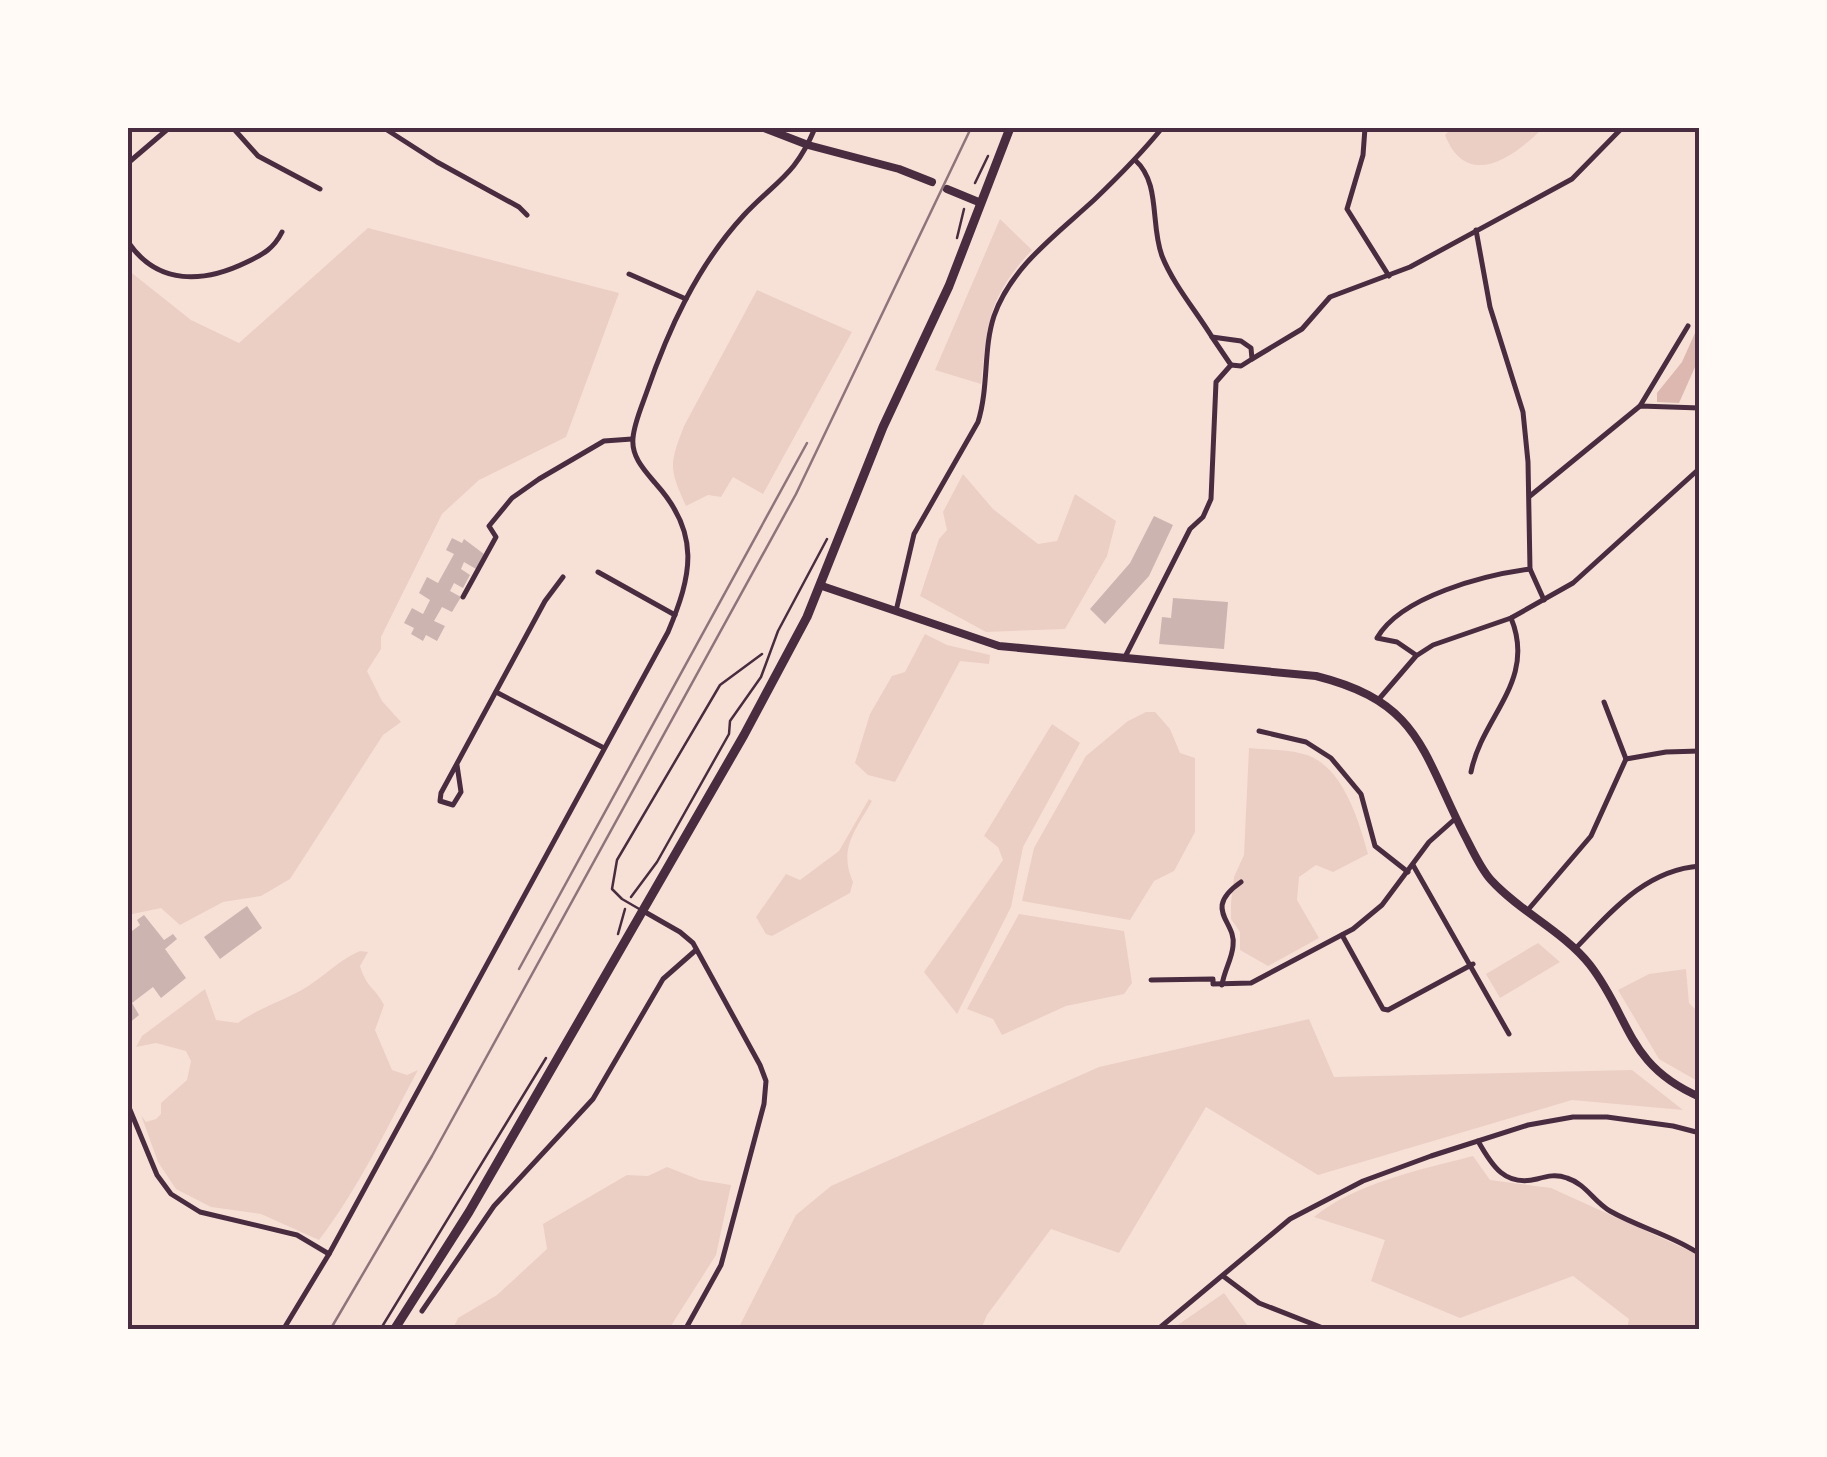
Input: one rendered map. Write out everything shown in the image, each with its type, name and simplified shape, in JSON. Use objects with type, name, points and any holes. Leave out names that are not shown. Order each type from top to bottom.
[{"type":"main road","points":[[394,1330],[470,1212],[761,704],[822,586],[883,427],[949,286],[1010,128]]},
{"type":"street","points":[[128,163],[169,128]]},
{"type":"street","points":[[232,128],[258,156],[320,190]]},
{"type":"street","points":[[384,128],[527,215]]},
{"type":"street","points":[[764,128],[932,182]]},
{"type":"street","points":[[284,1330],[329,1254],[674,616],[688,568],[685,527],[642,468],[632,438],[663,345],[686,298],[740,220],[789,176],[815,128]]},
{"type":"street","points":[[896,612],[914,534],[978,422],[985,401],[993,320],[1012,280],[1135,160],[1162,128]]},
{"type":"street","points":[[1365,128],[1363,154],[1347,208],[1390,276]]},
{"type":"street","points":[[1231,365],[1241,366],[1302,329],[1330,297],[1390,276],[1572,178],[1622,128]]},
{"type":"street","points":[[1135,160],[1150,175],[1154,220],[1164,261],[1231,365]]},
{"type":"street","points":[[947,189],[982,203]]},
{"type":"street","points":[[1476,230],[1490,306],[1523,412],[1530,569],[1544,600]]},
{"type":"street","points":[[128,242],[141,260],[160,272],[200,278],[235,268],[268,251],[282,232]]},
{"type":"street","points":[[629,274],[686,298]]},
{"type":"street","points":[[1529,497],[1640,406],[1688,326]]},
{"type":"street","points":[[1212,337],[1246,343],[1252,359]]},
{"type":"street","points":[[1126,657],[1190,529],[1203,516],[1210,499],[1216,382],[1231,365]]},
{"type":"street","points":[[1640,406],[1700,408]]},
{"type":"street","points":[[462,597],[496,536],[489,526],[512,498],[604,441],[632,438]]},
{"type":"street","points":[[1379,699],[1416,656],[1454,636],[1512,618],[1588,571],[1700,468]]},
{"type":"street","points":[[1416,656],[1397,642],[1377,638],[1390,620],[1438,594],[1530,569]]},
{"type":"street","points":[[598,572],[674,616]]},
{"type":"street","points":[[457,765],[461,792],[453,805],[444,805],[439,798],[544,600],[563,577]]},
{"type":"street","points":[[822,586],[999,646],[1316,676],[1361,689],[1379,699],[1412,729],[1427,752],[1456,818],[1490,879],[1575,948],[1600,981],[1647,1062],[1683,1090],[1700,1096]]},
{"type":"street","points":[[1471,772],[1519,659],[1512,618]]},
{"type":"street","points":[[496,692],[604,748]]},
{"type":"street","points":[[1527,911],[1591,836],[1626,759],[1604,702]]},
{"type":"street","points":[[1258,732],[1306,742],[1331,758],[1362,794],[1375,846],[1408,872]]},
{"type":"street","points":[[1626,759],[1700,751]]},
{"type":"street","points":[[1152,980],[1251,983],[1342,936],[1382,905],[1429,842],[1456,818]]},
{"type":"street","points":[[1413,864],[1510,1034]]},
{"type":"street","points":[[1575,948],[1634,891],[1666,871],[1700,866]]},
{"type":"street","points":[[1222,985],[1233,937],[1221,908],[1241,882]]},
{"type":"street","points":[[642,910],[680,932],[696,950],[760,1065],[766,1094],[721,1265],[685,1330]]},
{"type":"street","points":[[1342,936],[1383,1009],[1388,1010],[1472,964]]},
{"type":"street","points":[[422,1311],[494,1206],[594,1099],[663,979],[696,950]]},
{"type":"street","points":[[128,1105],[157,1174],[172,1194],[200,1212],[297,1235],[329,1254]]},
{"type":"street","points":[[1156,1330],[1290,1219],[1362,1181],[1478,1141],[1573,1116],[1624,1119],[1700,1134]]},
{"type":"street","points":[[1478,1141],[1494,1166],[1511,1180],[1525,1182],[1552,1175],[1568,1178],[1611,1211],[1669,1235],[1695,1251]]},
{"type":"street","points":[[1224,1276],[1259,1303],[1328,1330]]},
{"type":"lane","points":[[642,910],[612,889],[617,860],[720,685],[762,654]]},
{"type":"path","points":[[974,183],[989,155]]},
{"type":"path","points":[[613,943],[638,884],[658,862],[729,734],[737,708],[761,677],[782,624],[826,541]]},
{"type":"path","points":[[380,1330],[550,1052]]},
{"type":"shaded area","points":[[1452,128],[1543,128],[1505,158],[1478,165],[1466,162],[1454,152],[1445,135]]},
{"type":"shaded area","points":[[1000,219],[1032,250],[1006,283],[992,312],[981,384],[935,370]]},
{"type":"shaded area","points":[[368,228],[619,293],[566,437],[479,480],[442,514],[381,637],[381,649],[367,671],[382,701],[401,722],[383,735],[290,879],[261,896],[223,902],[180,925],[161,908],[128,915],[128,270],[191,320],[239,343]]},
{"type":"shaded area","points":[[757,290],[852,332],[763,494],[733,477],[721,497],[708,495],[686,506],[674,474],[676,450],[684,426]]},
{"type":"shaded area","points":[[1699,324],[1699,358],[1679,403],[1657,402],[1657,393],[1682,362]]},
{"type":"shaded area","points":[[963,474],[993,509],[1038,544],[1057,541],[1075,494],[1116,521],[1107,556],[1065,629],[986,632],[920,596],[939,539],[947,530],[943,512]]},
{"type":"shaded area","points":[[925,634],[947,645],[990,655],[989,664],[960,661],[895,782],[868,775],[855,763],[870,714],[892,676],[905,672]]},
{"type":"shaded area","points":[[1155,712],[1170,729],[1180,753],[1195,758],[1195,832],[1174,871],[1154,881],[1130,920],[1022,901],[1034,848],[1086,756],[1128,721]]},
{"type":"shaded area","points":[[1052,724],[1080,743],[1023,847],[1011,907],[957,1014],[924,972],[1003,860],[998,847],[984,836]]},
{"type":"shaded area","points":[[1249,748],[1303,754],[1328,769],[1347,795],[1368,854],[1333,872],[1316,865],[1299,877],[1297,900],[1319,938],[1268,966],[1240,950],[1240,932],[1231,919],[1234,877],[1244,855]]},
{"type":"shaded area","points":[[869,799],[872,801],[848,849],[853,882],[850,893],[772,936],[766,934],[756,917],[786,874],[800,880],[839,851]]},
{"type":"shaded area","points":[[1019,914],[1124,931],[1132,983],[1124,994],[1066,1006],[1002,1035],[993,1019],[967,1009]]},
{"type":"shaded area","points":[[1538,943],[1560,962],[1500,998],[1486,974]]},
{"type":"shaded area","points":[[360,951],[368,952],[360,966],[384,1005],[375,1030],[392,1070],[407,1075],[418,1070],[360,1178],[319,1240],[261,1214],[211,1207],[176,1189],[158,1162],[141,1115],[146,1122],[161,1114],[161,1103],[187,1080],[191,1061],[186,1051],[156,1043],[136,1047],[142,1036],[205,989],[216,1020],[238,1023],[305,988]]},
{"type":"shaded area","points":[[1686,969],[1689,1003],[1699,1013],[1699,1082],[1659,1059],[1618,990],[1649,974]]},
{"type":"shaded area","points":[[1309,1019],[1334,1077],[1632,1070],[1683,1110],[1572,1100],[1318,1175],[1206,1107],[1119,1253],[1051,1229],[987,1315],[981,1329],[738,1329],[796,1215],[831,1186],[1099,1067]]},
{"type":"shaded area","points":[[1473,1156],[1490,1180],[1551,1188],[1699,1255],[1699,1329],[1627,1329],[1629,1319],[1573,1276],[1460,1318],[1371,1281],[1385,1240],[1314,1217],[1369,1186]]},
{"type":"shaded area","points":[[667,1167],[700,1180],[731,1185],[716,1255],[669,1329],[453,1329],[458,1318],[497,1295],[547,1249],[543,1224],[627,1175],[648,1176]]},
{"type":"shaded area","points":[[1224,1293],[1250,1329],[1172,1329]]},
{"type":"building","points":[[1154,516],[1173,525],[1149,576],[1105,624],[1090,609],[1130,563]]},
{"type":"building","points":[[452,538],[462,543],[464,539],[484,554],[476,569],[464,562],[461,569],[470,575],[463,588],[454,583],[450,591],[461,597],[452,612],[442,607],[434,621],[445,626],[437,641],[426,635],[423,641],[411,634],[414,628],[404,623],[412,608],[423,614],[430,600],[419,593],[427,577],[438,583],[454,554],[446,550]]},
{"type":"building","points":[[1173,598],[1228,602],[1224,649],[1159,644],[1162,617],[1171,618]]},
{"type":"building","points":[[247,906],[262,928],[220,959],[204,937]]},
{"type":"building","points":[[144,915],[164,940],[173,934],[177,939],[165,949],[186,978],[161,998],[153,987],[132,1003],[139,1015],[128,1024],[128,934],[140,925],[137,920]]},
{"type":"railway","points":[[330,1330],[432,1156],[796,494],[971,128]]},
{"type":"railway","points":[[519,969],[807,443]]}]
